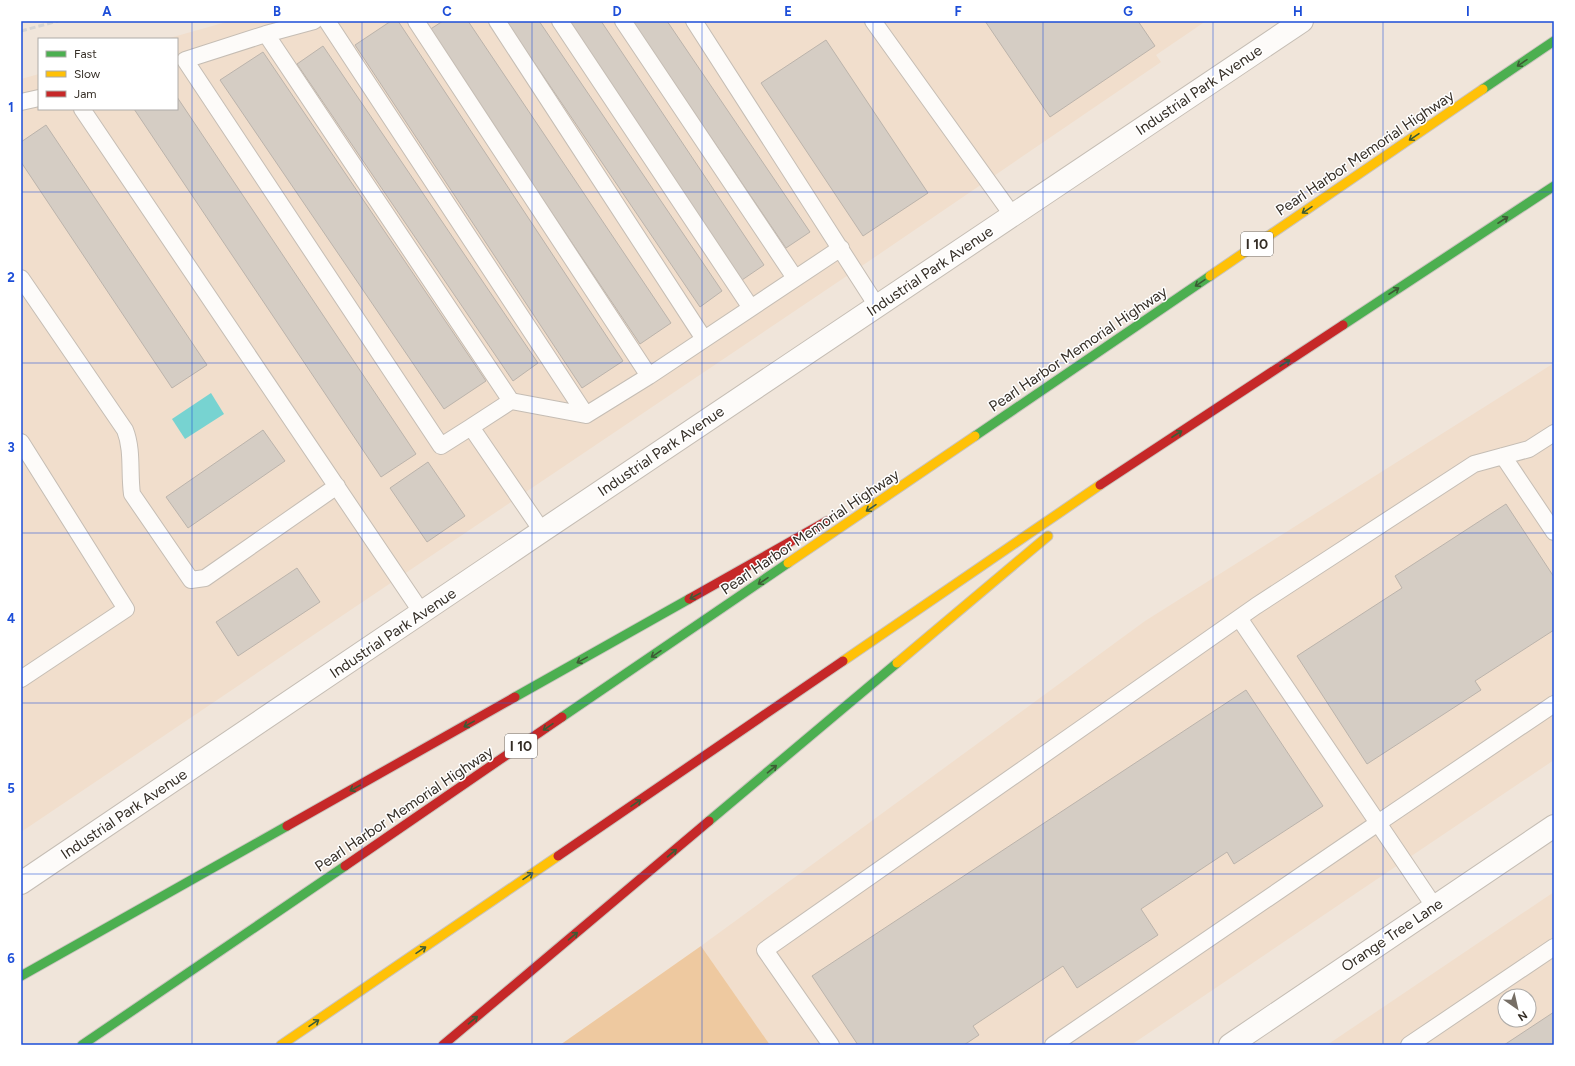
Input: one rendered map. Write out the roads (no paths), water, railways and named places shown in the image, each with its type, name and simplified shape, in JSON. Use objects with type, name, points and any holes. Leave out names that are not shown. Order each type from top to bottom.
[{"type":"highway","name":"Pearl Harbor Memorial Highway","points":[[82,1045],[1554,42]]},
{"type":"highway","points":[[281,1045],[1144,456],[1554,186]]},
{"type":"highway","points":[[856,505],[961,446]]},
{"type":"highway","points":[[1077,512],[1144,456]]},
{"type":"highway","points":[[21,976],[835,517]]},
{"type":"highway","points":[[443,1045],[1053,532]]},
{"type":"street","name":"Industrial Park Avenue","points":[[21,883],[1302,21]]},
{"type":"street","name":"Orange Tree Lane","points":[[1243,1041],[1434,906],[1554,826]]},
{"type":"lane","points":[[314,21],[266,34],[185,60],[441,446],[511,401],[586,415],[649,376],[841,248]]},
{"type":"lane","points":[[327,21],[586,415]]},
{"type":"lane","points":[[416,21],[649,376]]},
{"type":"lane","points":[[497,21],[704,339]]},
{"type":"lane","points":[[560,21],[751,308]]},
{"type":"lane","points":[[623,21],[795,278]]},
{"type":"lane","points":[[694,21],[877,306]]},
{"type":"lane","points":[[873,21],[1013,216]]},
{"type":"lane","points":[[266,34],[511,401]]},
{"type":"lane","points":[[21,102],[38,98]]},
{"type":"lane","points":[[83,110],[422,613]]},
{"type":"lane","points":[[21,278],[125,430],[129,439],[130,481],[132,494],[191,580],[206,578],[337,486]]},
{"type":"lane","points":[[471,427],[542,531]]},
{"type":"lane","points":[[831,1045],[765,950],[1239,618],[1474,464],[1529,449],[1554,433]]},
{"type":"lane","points":[[21,442],[126,608],[21,679]]},
{"type":"lane","points":[[1503,456],[1554,532]]},
{"type":"lane","points":[[1239,618],[1434,906]]},
{"type":"lane","points":[[1052,1045],[1554,704]]},
{"type":"lane","points":[[1409,1045],[1554,947]]},
{"type":"water","points":[[211,393],[224,414],[185,439],[172,419]]},
{"type":"railway","points":[[21,31],[58,21]]}]
